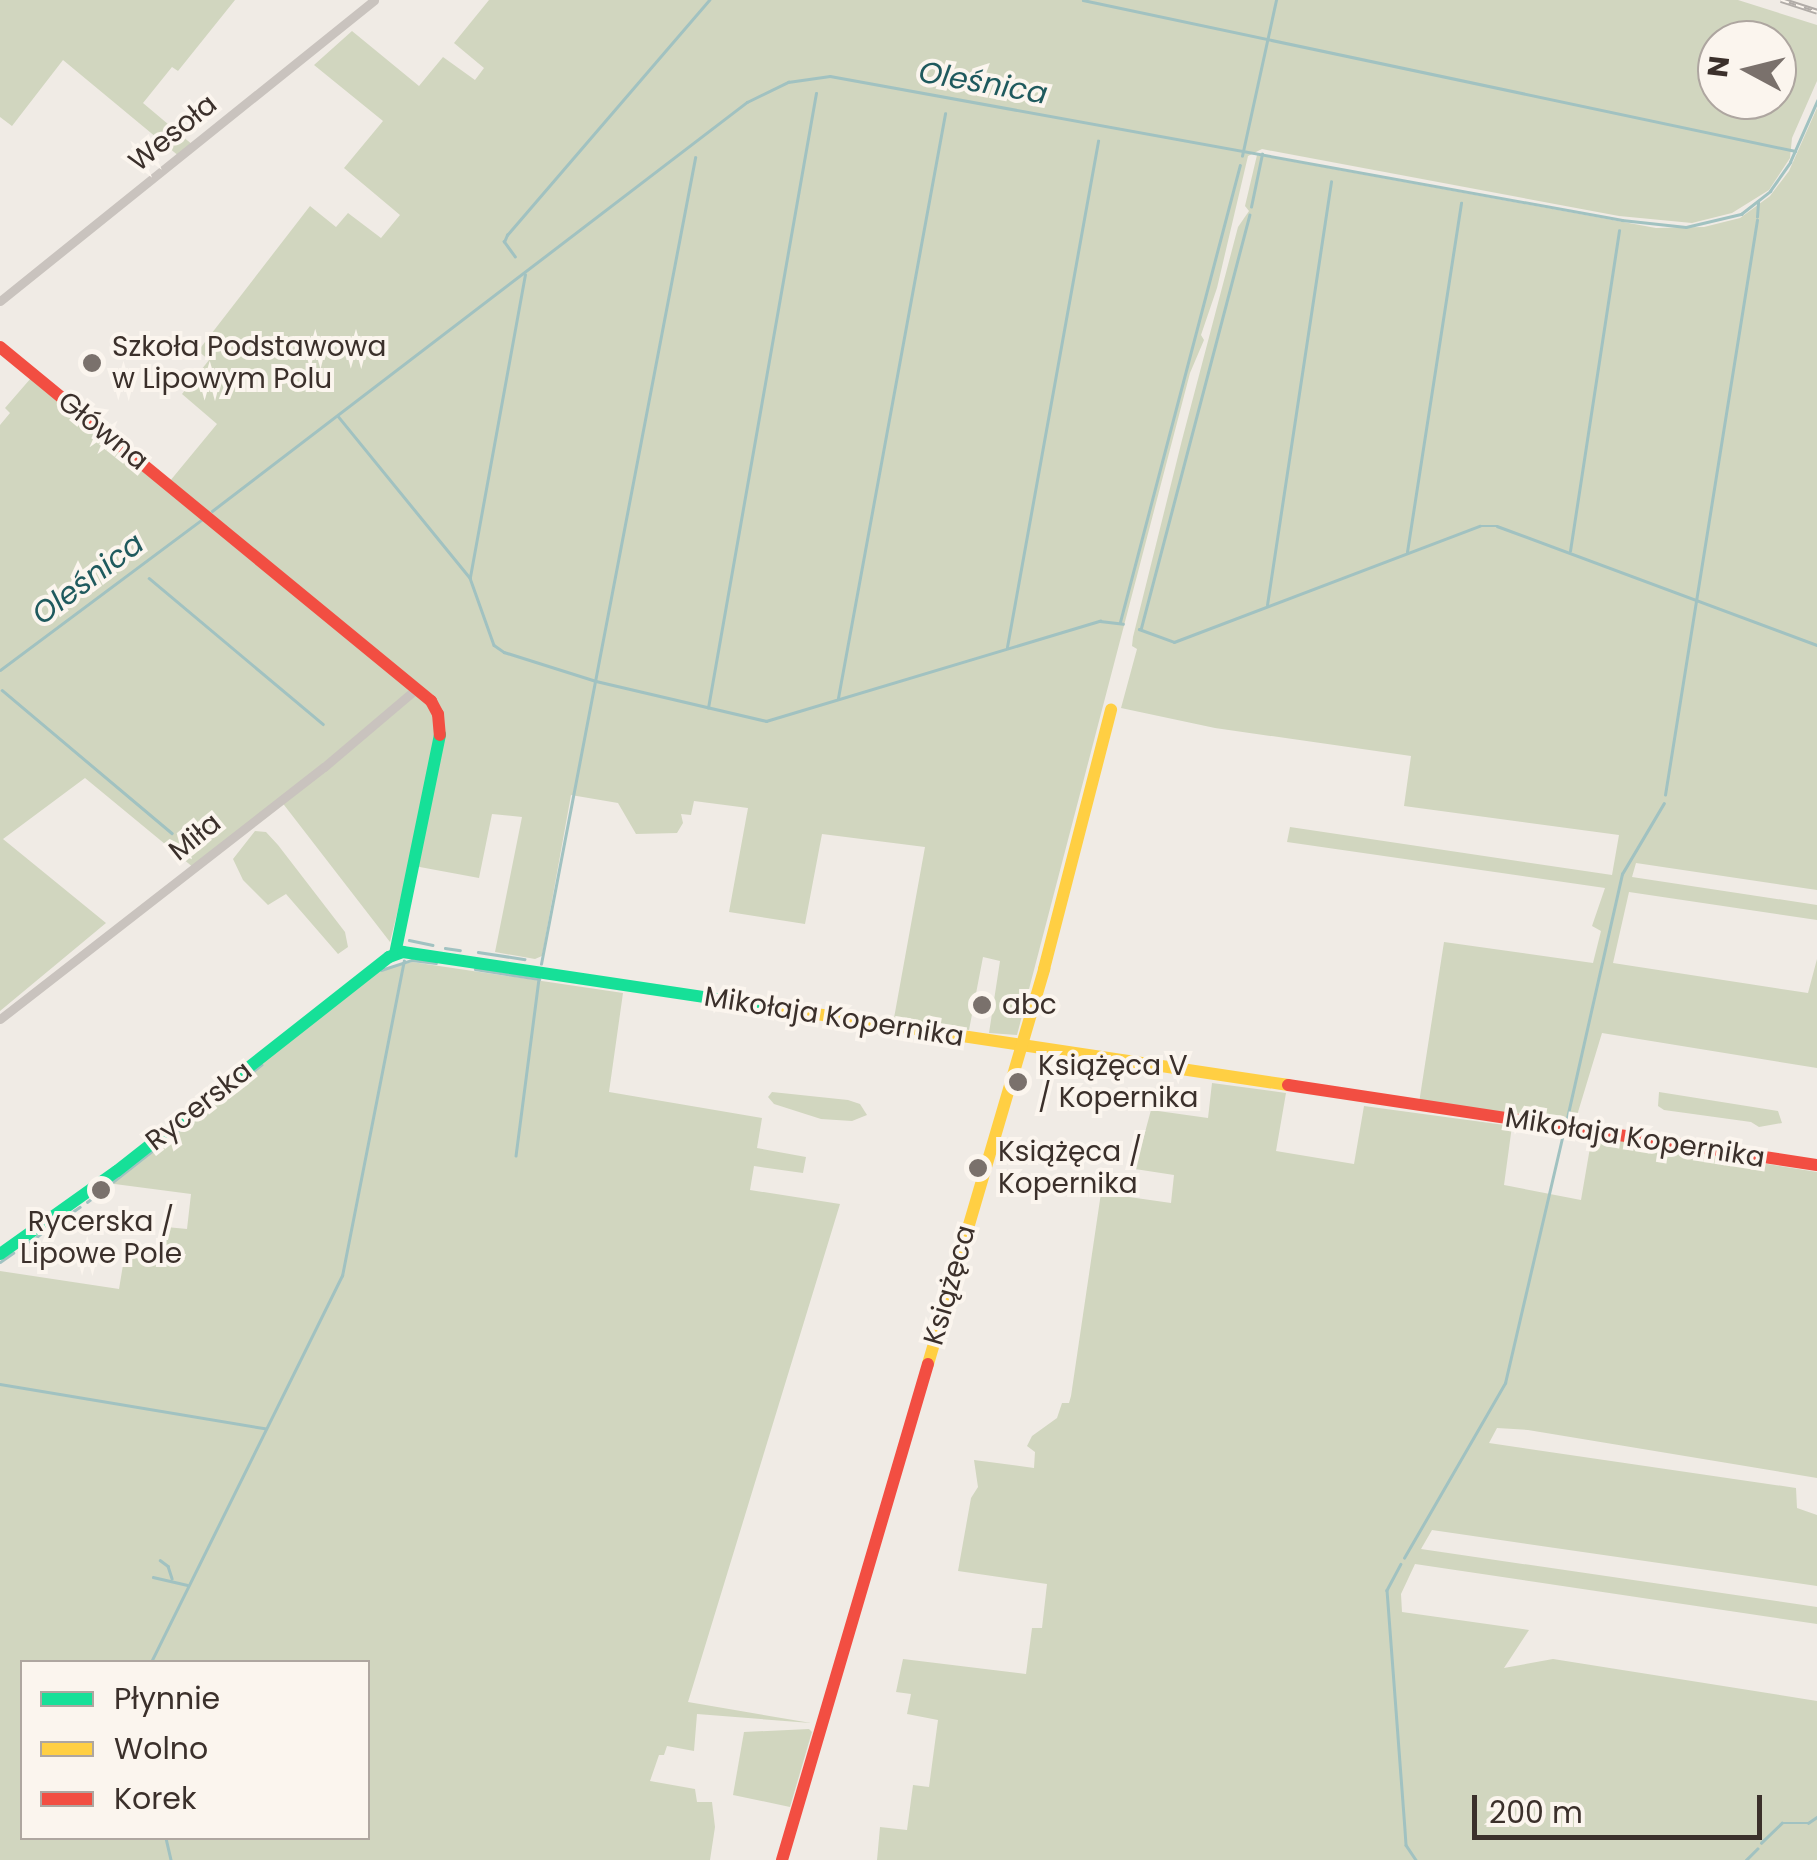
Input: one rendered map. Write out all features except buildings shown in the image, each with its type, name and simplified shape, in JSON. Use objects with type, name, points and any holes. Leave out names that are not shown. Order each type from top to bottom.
[{"type":"street","name":"Wesoła","points":[[0,301],[374,0]]},
{"type":"street","name":"Główna","points":[[0,347],[417,688]]},
{"type":"street","points":[[395,954],[440,736],[438,714],[417,688]]},
{"type":"street","name":"Miła","points":[[0,1019],[324,767],[417,688]]},
{"type":"street","name":"Książęca","points":[[782,1860],[1020,1045],[1111,709]]},
{"type":"street","name":"Mikołaja Kopernika","points":[[395,954],[1817,1165]]},
{"type":"street","name":"Rycerska","points":[[0,1254],[116,1171],[395,954]]},
{"type":"green space","points":[[0,0],[235,0],[178,71],[172,67],[143,103],[194,146],[180,157],[63,60],[12,126],[0,117]]},
{"type":"green space","points":[[489,0],[1738,0],[1817,25],[1817,81],[1792,138],[1790,158],[1769,190],[1732,213],[1692,223],[1619,216],[1262,149],[1248,156],[1217,288],[1201,335],[1204,340],[1190,373],[1017,1035],[989,1033],[1000,961],[983,957],[969,1030],[894,1018],[925,847],[822,834],[805,924],[729,912],[748,808],[694,801],[691,815],[681,814],[683,823],[677,833],[636,834],[618,803],[571,795],[542,956],[535,959],[495,952],[522,817],[492,814],[479,878],[409,865],[390,942],[281,801],[194,868],[85,778],[3,839],[106,923],[0,1011],[0,425],[10,413],[5,408],[31,378],[165,487],[217,424],[182,394],[209,360],[198,351],[310,206],[336,227],[348,213],[381,238],[400,215],[344,168],[383,121],[314,65],[352,31],[419,86],[443,57],[475,80],[484,68],[454,43]]},
{"type":"green space","points":[[1817,108],[1817,890],[1636,863],[1632,877],[1817,905],[1817,920],[1629,892],[1613,963],[1808,993],[1817,959],[1817,1068],[1602,1033],[1575,1122],[1419,1103],[1444,942],[1593,963],[1601,931],[1592,926],[1605,888],[1287,842],[1290,827],[1612,875],[1619,835],[1404,806],[1411,756],[1215,728],[1121,708],[1137,649],[1132,646],[1133,637],[1182,440],[1238,227],[1249,211],[1245,206],[1257,155],[1656,228],[1704,227],[1740,218],[1770,196],[1789,171]]},
{"type":"green space","points":[[255,831],[266,832],[278,845],[345,932],[348,947],[338,954],[286,894],[268,905],[243,880],[233,859]]},
{"type":"green space","points":[[412,962],[623,993],[609,1092],[762,1118],[757,1148],[806,1157],[803,1173],[754,1166],[750,1190],[840,1204],[688,1702],[811,1723],[697,1714],[694,1751],[667,1746],[664,1755],[659,1755],[650,1781],[695,1789],[697,1802],[712,1802],[715,1827],[710,1860],[0,1860],[0,1271],[119,1289],[125,1253],[162,1258],[166,1227],[187,1229],[191,1194],[107,1183],[378,971]]},
{"type":"green space","points":[[1212,1083],[1286,1093],[1276,1151],[1354,1164],[1364,1106],[1512,1126],[1504,1185],[1581,1200],[1592,1136],[1817,1172],[1817,1478],[1528,1430],[1497,1428],[1489,1443],[1796,1488],[1797,1508],[1817,1515],[1817,1586],[1432,1530],[1421,1549],[1817,1607],[1817,1624],[1415,1564],[1401,1594],[1402,1612],[1529,1630],[1504,1668],[1553,1659],[1817,1701],[1817,1860],[877,1860],[880,1827],[907,1830],[913,1785],[929,1787],[938,1720],[907,1714],[911,1694],[896,1692],[903,1659],[1026,1674],[1032,1628],[1042,1628],[1047,1584],[958,1571],[971,1498],[978,1487],[974,1460],[1034,1468],[1035,1452],[1027,1446],[1032,1436],[1057,1418],[1062,1403],[1069,1403],[1071,1396],[1101,1193],[1171,1203],[1174,1175],[1135,1169],[1151,1110],[1208,1118]]},
{"type":"green space","points":[[772,1092],[848,1100],[860,1104],[867,1115],[852,1121],[821,1119],[774,1104],[768,1097]]},
{"type":"green space","points":[[1659,1092],[1778,1111],[1782,1123],[1759,1127],[1751,1122],[1664,1110],[1658,1106]]},
{"type":"green space","points":[[744,1732],[812,1732],[790,1807],[733,1795]]},
{"type":"waterway","points":[[515,257],[504,242],[507,235],[709,0]]},
{"type":"waterway","points":[[1083,0],[1795,151]]},
{"type":"waterway","points":[[1242,156],[1276,0]]},
{"type":"waterway","name":"Oleśnica","points":[[212,511],[747,102],[788,82],[830,76],[1622,220],[1686,227],[1741,214],[1770,191],[1790,162],[1817,101]]},
{"type":"waterway","points":[[708,708],[816,93]]},
{"type":"waterway","points":[[838,698],[945,114]]},
{"type":"waterway","points":[[1007,647],[1098,141]]},
{"type":"waterway","points":[[1251,207],[1262,154]]},
{"type":"waterway","points":[[541,964],[695,158]]},
{"type":"waterway","points":[[1120,622],[1240,166]]},
{"type":"waterway","points":[[1267,605],[1331,182]]},
{"type":"waterway","points":[[1757,217],[1758,202]]},
{"type":"waterway","points":[[1407,552],[1461,203]]},
{"type":"waterway","points":[[1141,628],[1249,215]]},
{"type":"waterway","points":[[1665,795],[1757,220]]},
{"type":"waterway","points":[[1570,551],[1619,231]]},
{"type":"waterway","points":[[470,577],[525,275]]},
{"type":"waterway","points":[[338,416],[470,578],[494,645],[504,652],[596,681],[766,721],[1100,621],[1123,624]]},
{"type":"waterway","name":"Oleśnica","points":[[0,670],[201,520]]},
{"type":"waterway","points":[[1139,629],[1174,642],[1480,526],[1497,526],[1817,645]]},
{"type":"waterway","points":[[149,578],[323,724]]},
{"type":"waterway","points":[[2,690],[172,833]]},
{"type":"waterway","points":[[1567,1118],[1622,874],[1664,803]]},
{"type":"waterway","points":[[409,940],[432,945]]},
{"type":"waterway","points":[[445,948],[460,950]]},
{"type":"waterway","points":[[478,952],[524,959]]},
{"type":"waterway","points":[[381,970],[412,960],[436,963]]},
{"type":"waterway","points":[[152,1660],[342,1276],[404,961]]},
{"type":"waterway","points":[[475,969],[539,979],[516,1156]]},
{"type":"waterway","points":[[109,1185],[261,1065]]},
{"type":"waterway","points":[[1404,1558],[1505,1383],[1563,1134]]},
{"type":"waterway","points":[[87,1202],[95,1196]]},
{"type":"waterway","points":[[53,1225],[80,1207]]},
{"type":"waterway","points":[[30,1242],[44,1231]]},
{"type":"waterway","points":[[0,1262],[13,1253]]},
{"type":"waterway","points":[[0,1384],[264,1428]]},
{"type":"waterway","points":[[160,1560],[168,1566],[172,1578]]},
{"type":"waterway","points":[[1401,1564],[1387,1590],[1405,1828]]},
{"type":"waterway","points":[[153,1577],[187,1585]]},
{"type":"waterway","points":[[1761,1843],[1782,1823],[1808,1823],[1817,1817]]},
{"type":"waterway","points":[[1405,1830],[1406,1845],[1416,1860]]},
{"type":"waterway","points":[[166,1840],[171,1860]]},
{"type":"waterway","points":[[1746,1860],[1757,1849]]},
{"type":"railway","points":[[1781,0],[1817,12]]},
{"type":"traffic: fast","points":[[395,954],[440,735]]},
{"type":"traffic: fast","points":[[0,1254],[117,1171],[389,957],[403,952],[776,1008]]},
{"type":"traffic: slow","points":[[928,1364],[1044,969],[1111,709]]},
{"type":"traffic: slow","points":[[776,1008],[1288,1085]]},
{"type":"traffic: jam","points":[[0,347],[431,701],[438,714],[440,735]]},
{"type":"traffic: jam","points":[[1288,1085],[1817,1165]]},
{"type":"traffic: jam","points":[[782,1860],[928,1364]]},
{"type":"place","name":"Szkoła Podstawowa w Lipowym Polu","points":[[92,363]]},
{"type":"place","name":"abc","points":[[982,1005]]},
{"type":"place","name":"Książęca V / Kopernika","points":[[1018,1082]]},
{"type":"place","name":"Książęca / Kopernika","points":[[978,1168]]},
{"type":"place","name":"Rycerska / Lipowe Pole","points":[[101,1190]]}]
